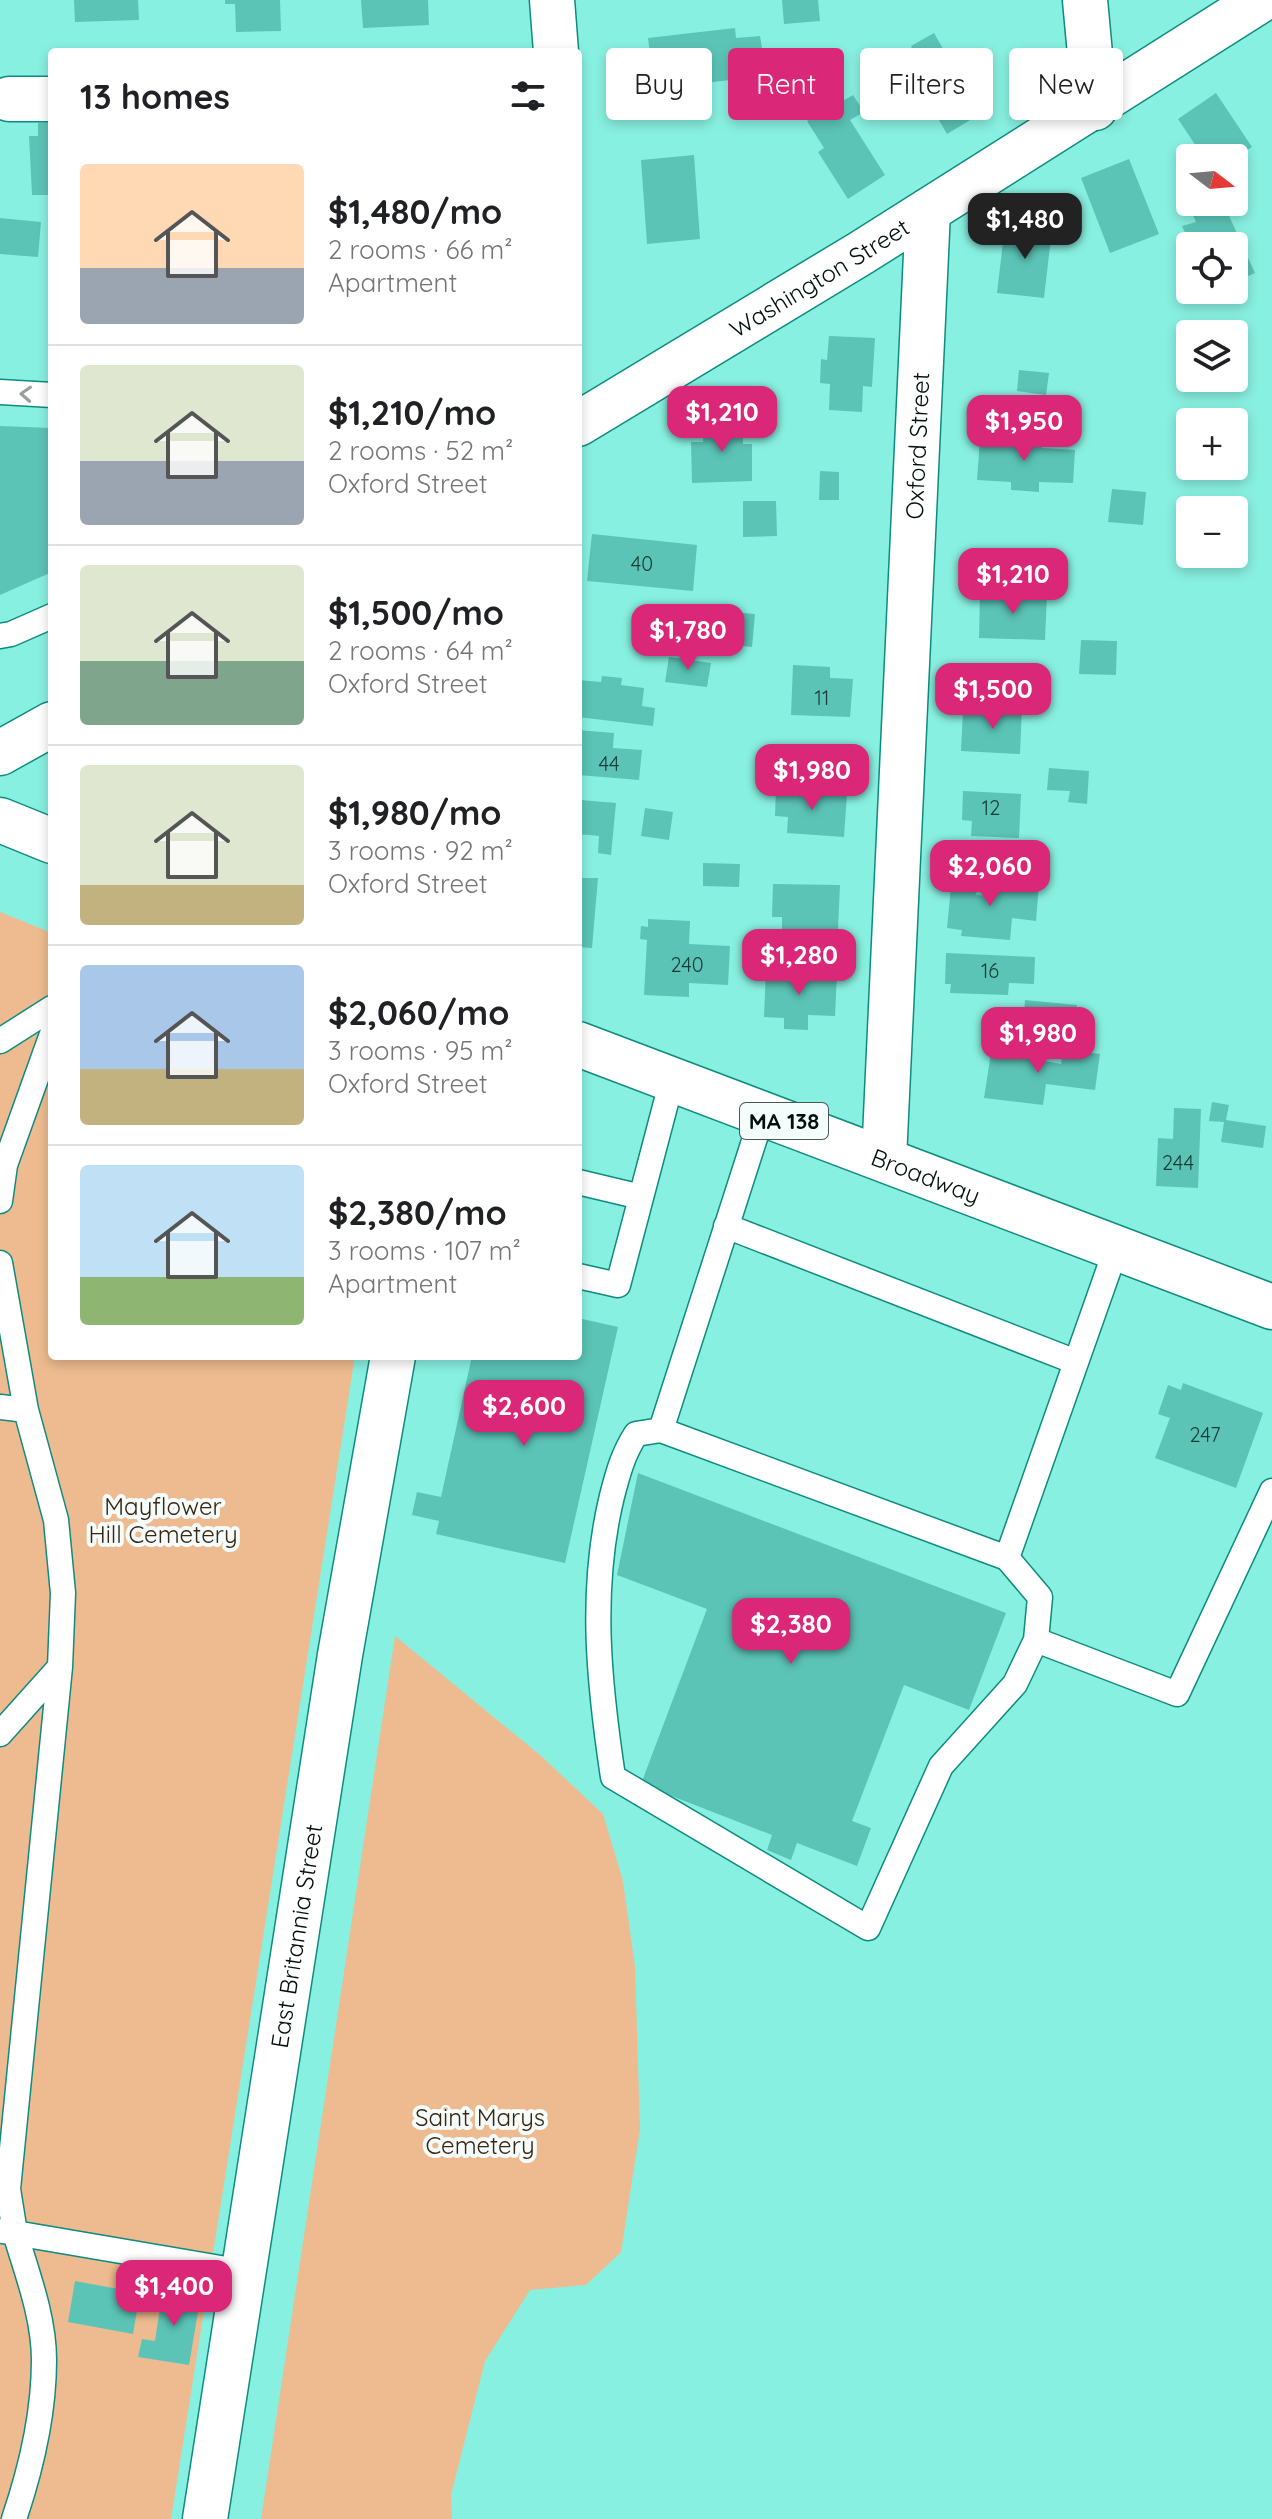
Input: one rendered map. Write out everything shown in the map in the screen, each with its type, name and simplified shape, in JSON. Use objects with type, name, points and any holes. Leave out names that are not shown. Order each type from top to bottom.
[{"type":"street","points":[[552,0],[556,48]]},
{"type":"street","points":[[1085,0],[1089,48]]},
{"type":"street","name":"Washington Street","points":[[1123,90],[1261,0]]},
{"type":"street","points":[[9,99],[48,99]]},
{"type":"street","name":"Washington Street","points":[[582,422],[1076,120]]},
{"type":"street","name":"Oxford Street","points":[[884,1159],[928,211]]},
{"type":"street","points":[[0,753],[48,726]]},
{"type":"street","points":[[0,820],[48,839]]},
{"type":"street","name":"Broadway","points":[[582,1046],[1272,1307]]},
{"type":"street","name":"East Britannia Street","points":[[205,2519],[340,1655],[392,1360]]},
{"type":"lane","points":[[0,392],[48,395]]},
{"type":"lane","points":[[0,636],[48,618]]},
{"type":"lane","points":[[0,1041],[48,1011]]},
{"type":"lane","points":[[0,1201],[5,1165],[48,1045]]},
{"type":"lane","points":[[582,1277],[618,1285],[672,1080]]},
{"type":"lane","points":[[661,1430],[763,1113]]},
{"type":"lane","points":[[582,1183],[641,1197]]},
{"type":"lane","points":[[726,1226],[1076,1362]]},
{"type":"lane","points":[[1007,1558],[1116,1249]]},
{"type":"lane","points":[[0,1263],[26,1410],[56,1520],[63,1593],[60,1667],[8,2189],[8,2232],[36,2301],[44,2359],[38,2425],[14,2519]]},
{"type":"lane","points":[[0,1407],[26,1410]]},
{"type":"lane","points":[[661,1430],[1007,1558],[1040,1597],[1036,1640],[1015,1684],[941,1766],[868,1928],[613,1777],[600,1696],[597,1610],[605,1528],[623,1453],[636,1434],[661,1430]]},
{"type":"lane","points":[[1036,1640],[1177,1694],[1272,1491]]},
{"type":"lane","points":[[0,1734],[60,1667]]},
{"type":"lane","points":[[8,2232],[244,2272]]},
{"type":"green space","name":"Mayflower Hill Cemetery","points":[[0,912],[48,933],[48,1360],[354,1360],[171,2519],[0,2519]]},
{"type":"green space","name":"Saint Marys Cemetery","points":[[395,1636],[540,1755],[603,1814],[623,1881],[635,1967],[640,2129],[621,2252],[586,2285],[530,2290],[485,2361],[451,2495],[452,2519],[261,2519]]},
{"type":"building","points":[[74,0],[138,0],[139,20],[75,22]]},
{"type":"building","points":[[225,0],[280,0],[281,31],[236,32],[235,4],[225,4]]},
{"type":"building","points":[[361,0],[428,0],[429,25],[363,28]]},
{"type":"building","points":[[782,0],[818,0],[820,21],[784,24]]},
{"type":"building","points":[[735,28],[736,38],[760,36],[762,48],[728,48],[728,80],[712,82],[712,48],[649,48],[648,38]]},
{"type":"building","points":[[934,33],[943,48],[912,48]]},
{"type":"building","points":[[1216,93],[1252,147],[1248,150],[1248,144],[1195,144],[1178,119]]},
{"type":"building","points":[[853,95],[860,106],[860,114],[850,120],[885,175],[848,199],[818,152],[824,148],[807,121],[844,120],[844,100]]},
{"type":"building","points":[[939,120],[970,120],[947,134]]},
{"type":"building","points":[[48,122],[48,195],[32,195],[29,136],[38,136],[38,123]]},
{"type":"building","points":[[694,155],[700,239],[647,244],[641,160]]},
{"type":"building","points":[[1129,159],[1159,234],[1110,253],[1081,178]]},
{"type":"building","points":[[1193,216],[1229,216],[1236,232],[1185,232],[1182,226],[1196,222]]},
{"type":"building","points":[[0,218],[41,222],[38,257],[0,254]]},
{"type":"building","points":[[1005,225],[1052,229],[1044,298],[997,293]]},
{"type":"building","points":[[1248,258],[1255,273],[1248,276]]},
{"type":"building","points":[[829,336],[875,338],[872,387],[863,386],[862,412],[829,410],[830,384],[820,383],[821,359],[827,360]]},
{"type":"building","points":[[1019,370],[1049,373],[1046,395],[1017,391]]},
{"type":"building","points":[[743,417],[743,444],[752,444],[752,481],[692,483],[691,442],[703,442],[703,431],[712,430],[712,418]]},
{"type":"building","points":[[0,426],[48,428],[48,574],[0,595]]},
{"type":"building","points":[[1019,436],[1043,437],[1042,448],[1075,450],[1073,483],[1039,482],[1039,492],[1011,490],[1011,482],[977,480],[980,439],[1019,442]]},
{"type":"building","points":[[820,471],[839,472],[839,500],[819,500]]},
{"type":"building","points":[[1112,489],[1146,492],[1143,525],[1108,522]]},
{"type":"building","points":[[743,501],[776,501],[777,536],[743,537]]},
{"type":"building","points":[[592,534],[697,545],[693,591],[587,581]]},
{"type":"building","points":[[980,592],[1047,594],[1045,640],[979,638]]},
{"type":"building","points":[[721,611],[755,614],[752,647],[718,644]]},
{"type":"building","points":[[1081,640],[1117,641],[1116,675],[1079,674]]},
{"type":"building","points":[[669,657],[711,663],[707,687],[665,682]]},
{"type":"building","points":[[793,665],[830,667],[830,678],[853,679],[850,717],[791,715]]},
{"type":"building","points":[[602,676],[622,678],[621,685],[644,688],[642,706],[655,708],[653,726],[582,717],[582,680],[601,682]]},
{"type":"building","points":[[998,705],[1022,707],[1020,754],[961,751],[963,710],[997,712]]},
{"type":"building","points":[[582,730],[614,733],[613,748],[642,750],[639,780],[582,775]]},
{"type":"building","points":[[1049,768],[1089,771],[1087,804],[1068,802],[1070,791],[1047,790]]},
{"type":"building","points":[[776,789],[847,794],[844,837],[787,833],[788,817],[775,816]]},
{"type":"building","points":[[963,791],[1021,794],[1019,838],[971,836],[972,821],[962,820]]},
{"type":"building","points":[[582,800],[616,803],[611,855],[598,853],[599,836],[582,834]]},
{"type":"building","points":[[645,808],[673,812],[669,840],[641,836]]},
{"type":"building","points":[[703,863],[740,864],[739,887],[703,886]]},
{"type":"building","points":[[952,877],[978,879],[976,895],[988,896],[989,886],[1011,889],[1012,881],[1039,884],[1036,921],[1012,918],[1010,940],[961,936],[962,930],[947,928]]},
{"type":"building","points":[[582,878],[598,878],[592,948],[582,947]]},
{"type":"building","points":[[773,884],[840,885],[838,929],[818,929],[817,935],[782,934],[782,917],[772,917]]},
{"type":"building","points":[[648,919],[690,921],[689,944],[730,946],[728,985],[689,983],[689,997],[644,995],[647,940],[640,939],[641,926],[648,927]]},
{"type":"building","points":[[946,953],[1035,957],[1034,984],[1009,983],[1008,995],[950,993],[951,984],[945,984]]},
{"type":"building","points":[[766,970],[837,973],[835,1016],[808,1015],[808,1030],[784,1029],[784,1018],[764,1017]]},
{"type":"building","points":[[1025,1000],[1077,1005],[1073,1036],[1023,1032]]},
{"type":"building","points":[[1023,1046],[1046,1049],[1044,1061],[1061,1064],[1063,1050],[1100,1054],[1095,1090],[1046,1084],[1043,1105],[984,1098],[991,1053],[1022,1057]]},
{"type":"building","points":[[1212,1102],[1229,1105],[1226,1120],[1266,1126],[1263,1148],[1221,1142],[1224,1122],[1209,1121]]},
{"type":"building","points":[[1174,1108],[1201,1109],[1198,1188],[1156,1186],[1158,1138],[1173,1139]]},
{"type":"building","points":[[582,1319],[618,1327],[565,1563],[436,1534],[439,1521],[412,1515],[417,1492],[441,1497],[471,1360],[582,1360]]},
{"type":"building","points":[[1183,1383],[1263,1413],[1236,1488],[1155,1458],[1170,1418],[1158,1414],[1168,1385],[1181,1390]]},
{"type":"building","points":[[638,1473],[1006,1613],[969,1710],[904,1685],[852,1821],[871,1828],[857,1866],[797,1843],[791,1860],[767,1850],[772,1835],[641,1784],[707,1609],[617,1575]]},
{"type":"building","points":[[75,2281],[140,2293],[133,2334],[68,2322]]},
{"type":"building","points":[[163,2288],[201,2294],[189,2365],[138,2357],[142,2339],[155,2341]]}]
